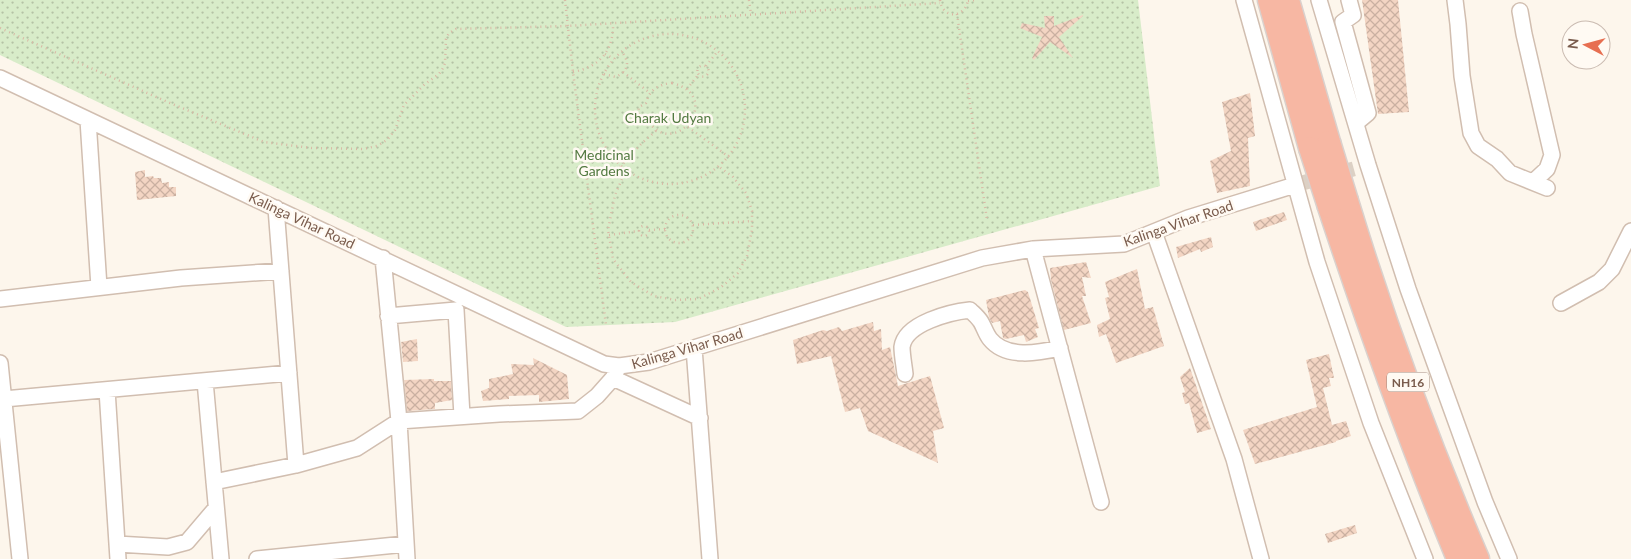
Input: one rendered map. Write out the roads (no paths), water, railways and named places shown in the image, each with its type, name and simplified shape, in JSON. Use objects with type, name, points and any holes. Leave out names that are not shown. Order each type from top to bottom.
[{"type":"highway","name":"NH16","points":[[1269,0],[1338,204],[1361,305],[1458,559]]},
{"type":"highway","name":"NH16","points":[[1288,0],[1319,145]]},
{"type":"highway","name":"NH16","points":[[1338,204],[1369,272],[1404,373],[1478,559]]},
{"type":"street","points":[[1244,0],[1317,262],[1368,413],[1424,559]]},
{"type":"street","points":[[1319,0],[1408,289],[1485,502],[1509,559]]},
{"type":"street","points":[[1349,0],[1353,15],[1343,22],[1368,113],[1356,123]]},
{"type":"street","points":[[1455,0],[1462,76],[1471,133],[1478,146],[1497,158],[1510,173],[1547,188]]},
{"type":"street","points":[[1520,11],[1552,155],[1547,169],[1533,182]]},
{"type":"street","name":"Kalinga Vihar Road","points":[[0,78],[383,258],[604,364],[616,372],[982,258],[1033,249],[1124,244],[1188,218],[1295,185]]},
{"type":"street","points":[[88,120],[99,287]]},
{"type":"street","points":[[276,208],[296,465]]},
{"type":"street","points":[[1561,303],[1599,282],[1612,269],[1631,231]]},
{"type":"street","points":[[1154,232],[1234,459],[1261,559]]},
{"type":"street","points":[[1033,249],[1101,502]]},
{"type":"street","points":[[257,559],[407,552],[399,421],[383,258]]},
{"type":"street","points":[[0,299],[181,278],[281,271]]},
{"type":"street","points":[[388,316],[456,310],[462,416]]},
{"type":"street","points":[[905,374],[902,346],[907,334],[916,327],[958,311],[970,310],[980,321],[994,344],[1005,350],[1043,352],[1060,348]]},
{"type":"street","points":[[694,348],[710,559]]},
{"type":"street","points":[[0,363],[20,559]]},
{"type":"street","points":[[214,482],[296,465],[357,448],[399,421],[578,411],[597,396],[616,372],[700,418]]},
{"type":"street","points":[[4,399],[289,373]]},
{"type":"street","points":[[205,381],[221,559]]},
{"type":"street","points":[[107,390],[118,559]]},
{"type":"street","points":[[117,544],[168,548],[187,542],[216,508]]},
{"type":"tunnel","points":[[1295,185],[1368,165]]},
{"type":"park label","name":"Charak Udyan","points":[[668,117]]},
{"type":"park label","name":"Medicinal Gardens","points":[[604,162]]}]
